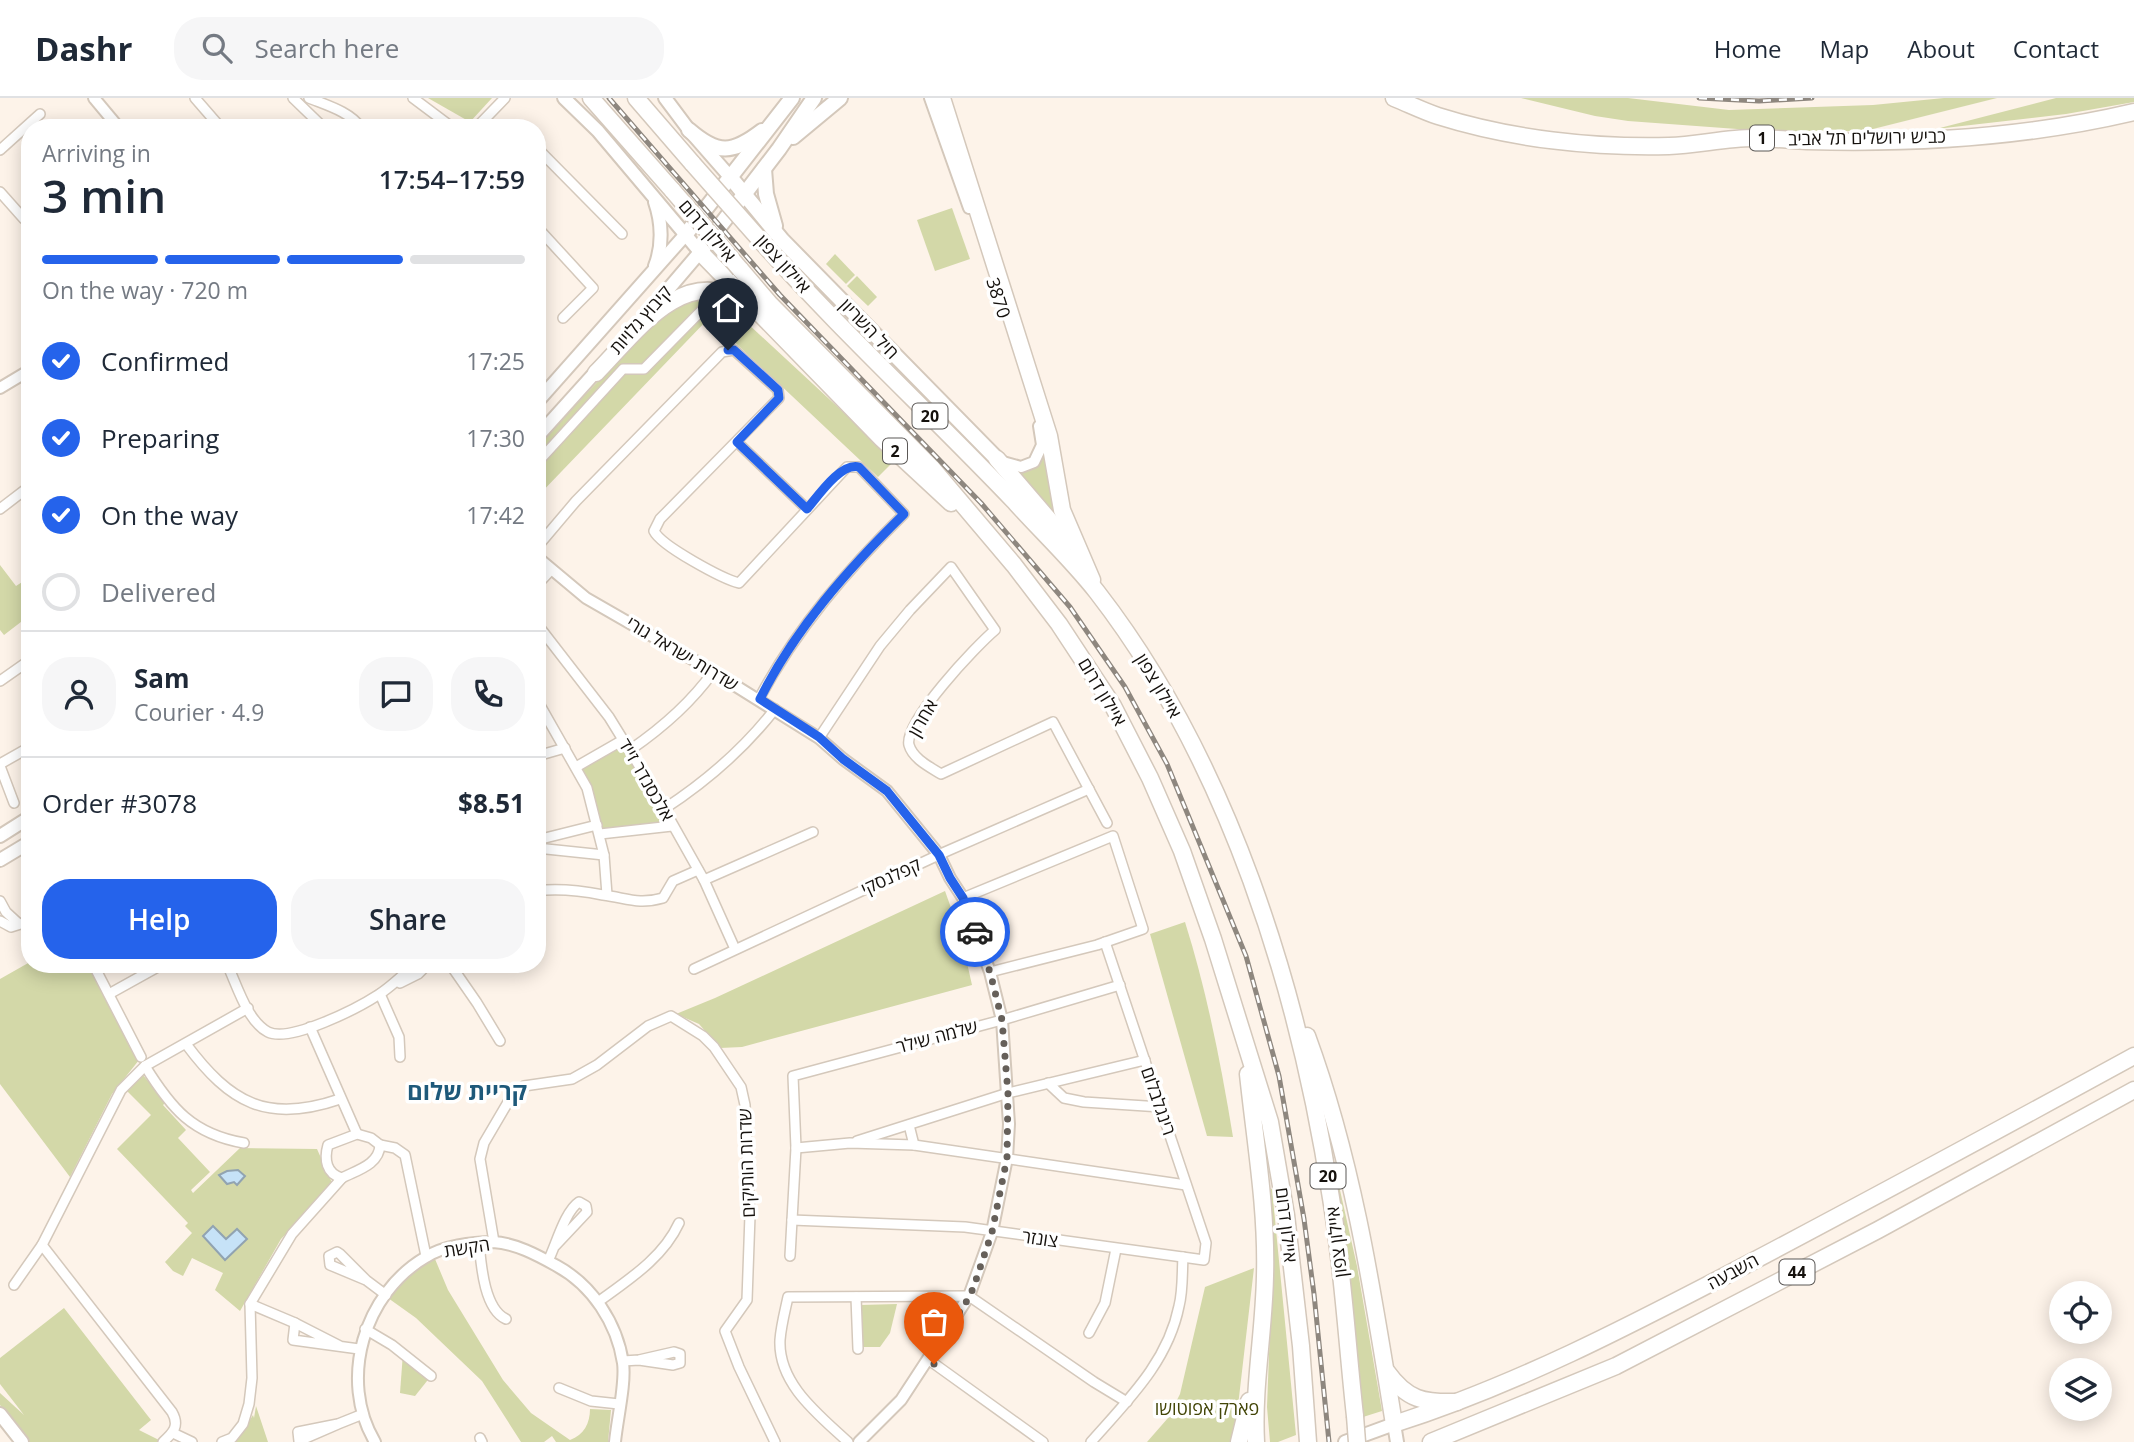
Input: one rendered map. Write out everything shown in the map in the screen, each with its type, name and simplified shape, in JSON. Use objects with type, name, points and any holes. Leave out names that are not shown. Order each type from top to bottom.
[{"type":"highway","name":"איילון דרום","points":[[591,98],[769,303],[931,467],[1014,565],[1059,624],[1113,706],[1182,852],[1213,939],[1270,1122],[1278,1164],[1301,1346],[1308,1438]]},
{"type":"highway","name":"איילון צפון","points":[[636,98],[796,281],[996,482],[1097,592],[1151,671],[1202,765],[1243,860],[1272,942],[1308,1076],[1322,1146],[1340,1270],[1357,1442]]},
{"type":"highway","points":[[942,98],[1049,436],[1062,510],[1097,592]]},
{"type":"highway","name":"כביש ירושלים תל אביב","points":[[1394,98],[1438,116],[1495,130],[1630,146],[1672,146],[1752,138],[1808,141],[1942,138],[2091,121],[2134,112]]},
{"type":"highway","name":"2","points":[[700,252],[925,480],[985,532]]},
{"type":"highway","points":[[596,373],[656,313],[686,293],[702,290],[724,292],[759,313]]},
{"type":"highway","points":[[997,459],[1059,529],[1081,561],[1097,592]]},
{"type":"highway","points":[[1272,942],[1317,1064],[1344,1154],[1372,1283],[1394,1424]]},
{"type":"highway","points":[[1243,1037],[1265,1228],[1256,1442]]},
{"type":"highway","name":"השבעה","points":[[1394,1424],[1457,1402],[1605,1338],[1850,1210],[2134,1056]]},
{"type":"highway","name":"השבעה","points":[[1431,1442],[1616,1366],[1878,1230],[2134,1090]]},
{"type":"highway","points":[[1239,1442],[1260,1340]]},
{"type":"highway","points":[[1384,1364],[1397,1384],[1413,1397],[1429,1402],[1457,1402]]},
{"type":"main road","points":[[564,98],[598,131],[700,252]]},
{"type":"main road","name":"חיל השריון","points":[[665,98],[689,131],[782,240],[997,459]]},
{"type":"main road","name":"קיבוץ גלויות","points":[[546,392],[686,234],[792,98]]},
{"type":"main road","name":"קיבוץ גלויות","points":[[546,427],[700,252],[779,149],[814,98]]},
{"type":"main road","points":[[779,149],[840,98]]},
{"type":"main road","points":[[689,131],[712,147],[727,150],[752,138],[781,113]]},
{"type":"main road","points":[[764,169],[772,219],[782,240]]},
{"type":"main road","points":[[647,280],[658,257],[660,244],[660,219],[651,192]]},
{"type":"main road","points":[[0,836],[21,823]]},
{"type":"main road","points":[[0,860],[21,847]]},
{"type":"main road","points":[[0,1414],[22,1442]]},
{"type":"main road","points":[[1394,1424],[1397,1442]]},
{"type":"main road","name":"44","points":[[1345,1442],[1394,1424]]},
{"type":"street","points":[[94,98],[112,119]]},
{"type":"street","points":[[195,98],[213,119]]},
{"type":"street","points":[[293,98],[315,119]]},
{"type":"street","points":[[303,108],[309,98],[352,119]]},
{"type":"street","points":[[413,98],[441,119]]},
{"type":"street","points":[[485,119],[505,98]]},
{"type":"street","name":"3870","points":[[930,98],[973,220],[1041,432],[1041,452],[1034,462],[1014,466],[997,459]]},
{"type":"street","points":[[34,119],[40,114]]},
{"type":"street","points":[[0,150],[21,131]]},
{"type":"street","points":[[546,157],[622,234]]},
{"type":"street","points":[[0,192],[21,216]]},
{"type":"street","points":[[546,240],[593,288],[563,318]]},
{"type":"street","points":[[546,453],[623,369],[644,369],[702,310]]},
{"type":"street","points":[[546,536],[576,501],[722,352],[734,350],[778,390],[779,398],[660,519],[654,531],[657,537],[670,548],[736,583],[742,581],[847,467],[859,467],[904,514],[820,606],[788,650],[760,699]]},
{"type":"street","points":[[0,388],[21,375]]},
{"type":"street","points":[[737,442],[807,509]]},
{"type":"street","points":[[0,509],[21,493]]},
{"type":"street","name":"שדרות ישראל גורי","points":[[546,565],[586,598],[760,699],[819,737],[843,759],[887,791],[939,855],[963,898],[990,972],[1002,1020],[1008,1093],[1007,1158],[992,1232],[970,1296],[901,1400],[859,1442]]},
{"type":"street","name":"אחרון","points":[[819,737],[880,646],[951,568],[995,630],[979,643],[945,681],[914,727],[908,743],[910,747],[922,762],[941,774],[1053,722],[1088,789]]},
{"type":"street","points":[[546,575],[551,570]]},
{"type":"street","name":"אלכסנדר זייד","points":[[546,636],[624,740],[704,880],[736,949]]},
{"type":"street","points":[[0,681],[21,666]]},
{"type":"street","points":[[630,750],[675,717],[713,672]]},
{"type":"street","points":[[664,809],[702,784],[737,753],[775,709]]},
{"type":"street","points":[[546,715],[587,788],[604,855],[607,895]]},
{"type":"street","points":[[576,768],[624,740]]},
{"type":"street","points":[[546,753],[565,748]]},
{"type":"street","points":[[14,803],[0,765],[21,752]]},
{"type":"street","points":[[1088,789],[1107,824]]},
{"type":"street","name":"קפלנסקי","points":[[695,969],[1088,789]]},
{"type":"street","points":[[546,838],[599,829],[672,826]]},
{"type":"street","points":[[704,880],[813,832]]},
{"type":"street","points":[[963,898],[1114,836],[1143,929],[1105,942],[990,972]]},
{"type":"street","points":[[546,849],[604,855]]},
{"type":"street","points":[[546,891],[569,890],[648,902],[663,898],[673,881],[698,870]]},
{"type":"street","points":[[0,901],[6,912],[19,924],[10,927],[0,921]]},
{"type":"street","name":"רינגלבלום","points":[[1105,942],[1206,1243],[1204,1260]]},
{"type":"street","points":[[98,973],[163,1096],[177,1112],[212,1133],[244,1143]]},
{"type":"street","points":[[108,994],[146,973]]},
{"type":"street","points":[[231,973],[257,1023],[267,1032],[278,1035],[288,1035],[310,1027],[419,973]]},
{"type":"street","points":[[383,992],[405,973]]},
{"type":"street","points":[[456,973],[500,1041]]},
{"type":"street","name":"שלמה שילר","points":[[796,1148],[793,1076],[1120,985]]},
{"type":"street","points":[[383,992],[399,1037],[400,1057]]},
{"type":"street","points":[[14,1285],[42,1245],[121,1090],[143,1061],[186,1044],[248,1008]]},
{"type":"street","name":"שדרות הותיקים","points":[[494,1242],[480,1159],[484,1143],[511,1097],[523,1086],[572,1079],[597,1065],[648,1026],[671,1016],[703,1036],[724,1060],[741,1087],[745,1105],[750,1215],[747,1300],[725,1331],[775,1442]]},
{"type":"street","points":[[310,1027],[357,1134]]},
{"type":"street","points":[[186,1044],[210,1074],[241,1098],[270,1110],[300,1109],[340,1098]]},
{"type":"street","points":[[850,1143],[1008,1093],[1145,1060]]},
{"type":"street","points":[[1048,1083],[1064,1098],[1084,1102],[1161,1107]]},
{"type":"street","points":[[909,1125],[914,1145]]},
{"type":"street","points":[[342,1178],[332,1174],[328,1167],[328,1145],[357,1134],[371,1138],[380,1145],[395,1148],[405,1155],[426,1256]]},
{"type":"street","points":[[790,1256],[796,1148],[850,1143],[914,1145],[1186,1185]]},
{"type":"street","points":[[222,1442],[232,1438],[243,1424],[249,1404],[250,1304],[282,1247],[342,1178],[375,1161],[380,1145]]},
{"type":"street","points":[[548,1261],[573,1206],[582,1203],[587,1212],[555,1246]]},
{"type":"street","name":"צונזר","points":[[792,1220],[965,1227],[1116,1250],[1204,1260]]},
{"type":"street","points":[[598,1302],[633,1276],[666,1246],[679,1223]]},
{"type":"street","name":"הקשת","points":[[375,1442],[363,1414],[358,1380],[359,1349],[365,1329],[398,1280],[426,1256],[454,1247],[494,1242],[524,1249],[579,1281],[598,1302],[610,1321],[623,1361],[614,1442]]},
{"type":"street","points":[[479,1243],[485,1286],[496,1311],[506,1319]]},
{"type":"street","points":[[42,1245],[172,1412],[175,1418],[173,1433],[163,1442]]},
{"type":"street","points":[[1088,1333],[1105,1303],[1116,1250]]},
{"type":"street","points":[[1091,1442],[1127,1402],[1159,1360],[1180,1305],[1183,1257]]},
{"type":"street","points":[[366,1280],[386,1295]]},
{"type":"street","points":[[848,1442],[801,1397],[789,1378],[780,1342],[788,1297],[970,1296],[1127,1402]]},
{"type":"street","points":[[856,1297],[858,1349]]},
{"type":"street","points":[[250,1304],[340,1346]]},
{"type":"street","points":[[295,1323],[293,1340],[359,1349]]},
{"type":"street","points":[[365,1329],[403,1353],[430,1376]]},
{"type":"street","points":[[623,1361],[639,1360]]},
{"type":"street","points":[[929,1360],[1043,1442]]},
{"type":"street","points":[[559,1388],[591,1401],[619,1404]]},
{"type":"street","points":[[338,1423],[363,1414]]},
{"type":"street","points":[[173,1433],[191,1442]]},
{"type":"green space","points":[[428,98],[492,98],[473,119],[465,119]]},
{"type":"green space","points":[[1521,98],[1628,98],[1729,110],[1873,105],[1944,98],[1997,98],[1865,131],[1778,132],[1628,121]]},
{"type":"green space","points":[[2056,98],[2134,98],[2134,102],[2066,114],[1936,129]]},
{"type":"green space","points":[[952,208],[970,259],[935,271],[917,220]]},
{"type":"green space","points":[[835,254],[855,275],[846,284],[826,264]]},
{"type":"green space","points":[[857,276],[877,297],[868,306],[847,286]]},
{"type":"green space","points":[[713,297],[746,322],[895,460],[878,477],[709,318],[546,488],[546,435],[656,322],[689,301]]},
{"type":"green space","points":[[1044,455],[1051,478],[1055,514],[1012,470],[1038,463]]},
{"type":"green space","points":[[0,565],[16,586],[21,583],[21,622],[4,635],[0,630]]},
{"type":"green space","points":[[622,743],[669,823],[603,830],[591,788],[580,769]]},
{"type":"green space","points":[[945,891],[961,936],[972,985],[742,1047],[720,1048],[699,1024],[676,1014],[715,998]]},
{"type":"green space","points":[[1185,922],[1213,1028],[1233,1137],[1207,1136],[1150,934]]},
{"type":"green space","points":[[21,967],[21,973],[95,973],[139,1060],[112,1094],[70,1177],[0,1084],[0,979]]},
{"type":"green space","points":[[142,1074],[166,1102],[163,1105],[186,1130],[178,1138],[210,1172],[191,1190],[193,1193],[240,1148],[317,1149],[333,1185],[281,1239],[240,1311],[215,1290],[223,1273],[192,1258],[183,1276],[173,1271],[165,1262],[192,1233],[185,1226],[188,1223],[117,1149],[151,1115],[126,1090]]},
{"type":"green space","points":[[1331,1150],[1357,1266],[1382,1411],[1363,1417],[1347,1248]]},
{"type":"green space","points":[[1268,1188],[1272,1189],[1296,1435],[1278,1442],[1270,1442],[1267,1407],[1272,1276]]},
{"type":"green space","points":[[435,1259],[448,1290],[503,1380],[531,1413],[570,1440],[585,1428],[590,1409],[611,1410],[608,1442],[556,1442],[552,1436],[544,1442],[521,1442],[482,1381],[416,1318],[388,1298],[421,1266]]},
{"type":"green space","name":"פארק אפוטושו","points":[[1254,1268],[1236,1423],[1231,1442],[1147,1442],[1168,1418],[1180,1394],[1205,1287]]},
{"type":"green space","points":[[897,1304],[890,1333],[880,1347],[863,1347],[861,1305]]},
{"type":"green space","points":[[64,1308],[151,1420],[139,1430],[163,1442],[28,1442],[0,1405],[0,1393],[24,1415],[0,1384],[0,1358]]},
{"type":"green space","points":[[403,1353],[431,1376],[415,1396],[400,1393]]},
{"type":"green space","points":[[256,1406],[268,1442],[230,1442],[240,1436],[253,1415],[254,1418]]},
{"type":"water","points":[[238,1170],[245,1176],[237,1185],[234,1182],[227,1184],[219,1175],[227,1171]]},
{"type":"water","points":[[213,1226],[226,1239],[237,1229],[247,1239],[225,1260],[203,1236]]},
{"type":"railway","points":[[609,98],[780,295],[981,503],[1070,607],[1125,687],[1167,764],[1246,956],[1279,1076],[1304,1219],[1329,1442]]},
{"type":"railway","points":[[1699,98],[1759,101],[1812,98]]},
{"type":"way so far","points":[[934,1364],[929,1360],[970,1296],[975,1283],[992,1232],[1007,1158],[1008,1093],[1002,1020],[990,972],[975,932]]},
{"type":"district","name":"קריית שלום","points":[[467,1092]]},
{"type":"route","points":[[728,350],[734,350],[778,390],[779,394],[779,398],[737,442],[807,509],[834,478],[847,467],[854,466],[859,467],[904,514],[820,606],[788,650],[760,699],[819,737],[843,759],[887,791],[939,855],[963,898],[975,932]]}]
